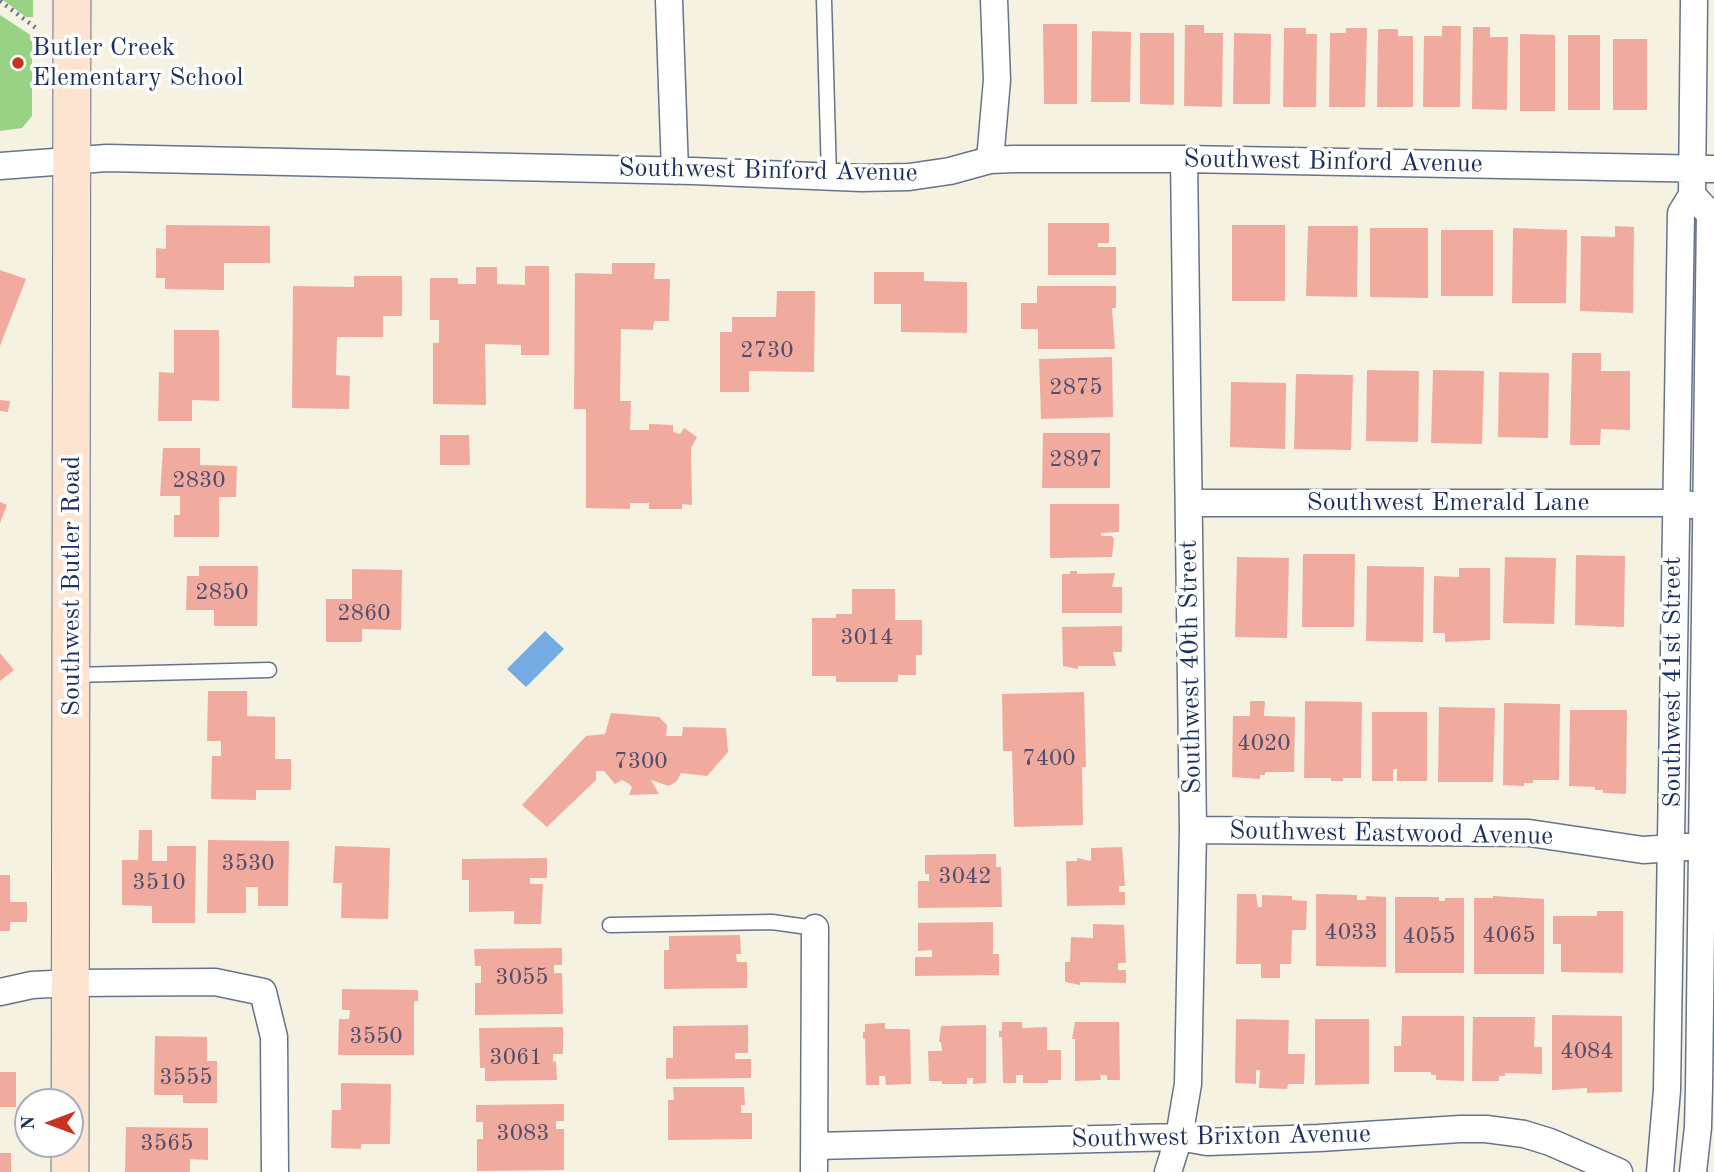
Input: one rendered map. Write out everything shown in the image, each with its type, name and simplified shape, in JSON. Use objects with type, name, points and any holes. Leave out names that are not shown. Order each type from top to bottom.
[{"type":"main road","name":"Southwest Butler Road","points":[[70,1172],[72,14]]},
{"type":"street","points":[[669,0],[675,171]]},
{"type":"street","points":[[990,160],[997,80],[994,0]]},
{"type":"street","name":"Southwest 41st Street","points":[[1660,1172],[1667,1090],[1674,503],[1681,213],[1703,169],[1694,0]]},
{"type":"street","name":"Southwest Binford Avenue","points":[[0,166],[121,158],[829,177],[909,177],[950,171],[990,160],[1184,159],[1703,169]]},
{"type":"street","name":"Southwest 40th Street","points":[[1168,1172],[1179,1137],[1188,1083],[1193,830],[1184,159]]},
{"type":"street","name":"Southwest 41st Street","points":[[1692,195],[1710,214],[1709,847],[1698,1127],[1693,1172]]},
{"type":"street","name":"Southwest Emerald Lane","points":[[1189,503],[1674,503],[1710,508]]},
{"type":"street","name":"Southwest Eastwood Avenue","points":[[1193,830],[1529,833],[1643,850],[1709,847]]},
{"type":"street","points":[[815,928],[815,1159]]},
{"type":"street","points":[[0,992],[32,985],[71,983],[215,982],[263,992],[274,1037],[275,1172]]},
{"type":"street","name":"Southwest Brixton Avenue","points":[[815,1159],[1179,1137],[1207,1142],[1486,1129],[1524,1134],[1550,1142],[1619,1172]]},
{"type":"lane","points":[[824,0],[829,177]]},
{"type":"lane","points":[[72,675],[269,670]]},
{"type":"lane","points":[[610,925],[772,922],[815,928]]},
{"type":"path","points":[[0,1],[36,28],[72,14]]},
{"type":"green space","points":[[3,0],[33,0],[33,17],[26,17]]},
{"type":"green space","name":"Butler Creek Elementary School","points":[[0,15],[32,36],[32,116],[22,128],[0,131]]},
{"type":"water","points":[[545,631],[564,649],[526,687],[507,669]]},
{"type":"building","points":[[1043,24],[1077,24],[1077,104],[1044,104]]},
{"type":"building","points":[[1185,25],[1204,25],[1204,33],[1223,33],[1222,107],[1184,106]]},
{"type":"building","points":[[1442,26],[1461,26],[1460,107],[1423,107],[1424,36],[1442,36]]},
{"type":"building","points":[[1473,27],[1490,27],[1490,37],[1508,37],[1507,110],[1472,109]]},
{"type":"building","points":[[1284,28],[1306,28],[1306,34],[1317,34],[1316,107],[1283,107]]},
{"type":"building","points":[[1346,28],[1367,28],[1365,107],[1329,107],[1330,33],[1346,33]]},
{"type":"building","points":[[1378,29],[1398,29],[1398,36],[1413,36],[1413,107],[1377,107]]},
{"type":"building","points":[[1092,31],[1131,32],[1130,102],[1091,102]]},
{"type":"building","points":[[1140,33],[1174,33],[1174,105],[1140,104]]},
{"type":"building","points":[[1234,33],[1271,34],[1270,104],[1233,104]]},
{"type":"building","points":[[1520,34],[1555,35],[1555,111],[1520,111]]},
{"type":"building","points":[[1568,35],[1600,35],[1600,110],[1568,110]]},
{"type":"building","points":[[1613,39],[1647,39],[1647,110],[1613,110]]},
{"type":"building","points":[[1048,223],[1109,223],[1109,243],[1098,243],[1098,247],[1116,247],[1116,275],[1048,275]]},
{"type":"building","points":[[166,225],[270,226],[270,263],[224,263],[224,290],[165,289],[165,278],[156,278],[156,248],[166,249]]},
{"type":"building","points":[[1232,225],[1285,225],[1285,301],[1232,301]]},
{"type":"building","points":[[1308,226],[1358,226],[1357,297],[1306,296]]},
{"type":"building","points":[[1615,226],[1634,227],[1633,313],[1580,311],[1581,236],[1615,237]]},
{"type":"building","points":[[1370,228],[1428,228],[1428,298],[1370,297]]},
{"type":"building","points":[[1513,228],[1567,230],[1566,303],[1512,303]]},
{"type":"building","points":[[1441,230],[1493,230],[1493,296],[1441,296]]},
{"type":"building","points":[[612,263],[655,263],[654,279],[670,279],[669,321],[654,321],[653,330],[621,329],[620,401],[631,401],[630,430],[649,430],[649,424],[673,425],[673,432],[680,434],[684,428],[697,437],[691,448],[692,505],[682,504],[682,509],[649,509],[649,503],[630,503],[630,509],[586,508],[586,409],[574,409],[575,273],[612,274]]},
{"type":"building","points":[[525,266],[549,266],[549,355],[521,355],[521,345],[485,344],[486,405],[433,404],[433,343],[439,343],[439,320],[430,320],[430,278],[458,278],[458,284],[476,284],[476,267],[497,267],[497,284],[525,285]]},
{"type":"building","points":[[0,270],[26,279],[0,346]]},
{"type":"building","points":[[874,272],[924,272],[924,281],[967,282],[967,333],[901,332],[901,304],[874,304]]},
{"type":"building","points":[[354,276],[402,276],[402,316],[383,316],[383,337],[337,337],[336,375],[350,376],[349,409],[292,408],[293,286],[354,287]]},
{"type":"building","points":[[1037,286],[1116,286],[1116,308],[1112,308],[1115,349],[1038,349],[1038,329],[1021,329],[1021,303],[1037,303]]},
{"type":"building","points":[[777,291],[815,291],[814,372],[749,371],[749,392],[720,392],[720,332],[732,332],[732,317],[776,317]]},
{"type":"building","points":[[174,330],[219,330],[219,401],[192,400],[192,421],[158,421],[159,372],[174,373]]},
{"type":"building","points":[[1572,353],[1601,353],[1601,371],[1630,371],[1630,430],[1601,429],[1600,445],[1570,445]]},
{"type":"building","points":[[1112,357],[1113,417],[1041,419],[1039,359]]},
{"type":"building","points":[[1367,370],[1419,371],[1418,442],[1366,441]]},
{"type":"building","points":[[1433,370],[1484,371],[1482,444],[1431,443]]},
{"type":"building","points":[[1499,372],[1549,373],[1548,438],[1498,437]]},
{"type":"building","points":[[1296,374],[1353,375],[1351,450],[1294,449]]},
{"type":"building","points":[[1231,382],[1286,383],[1285,449],[1230,447]]},
{"type":"building","points":[[0,400],[10,401],[8,412],[0,411]]},
{"type":"building","points":[[1043,433],[1110,433],[1110,488],[1042,488]]},
{"type":"building","points":[[440,435],[469,435],[470,465],[440,465]]},
{"type":"building","points":[[163,448],[200,448],[200,465],[237,466],[236,497],[219,497],[219,537],[174,537],[174,515],[180,515],[180,496],[160,496]]},
{"type":"building","points":[[0,502],[7,505],[0,523]]},
{"type":"building","points":[[1050,504],[1119,504],[1119,532],[1101,533],[1101,536],[1112,536],[1114,539],[1112,557],[1050,558]]},
{"type":"building","points":[[1303,554],[1355,554],[1354,627],[1302,627]]},
{"type":"building","points":[[1576,555],[1625,556],[1624,627],[1575,625]]},
{"type":"building","points":[[1237,557],[1289,558],[1287,638],[1235,637]]},
{"type":"building","points":[[1505,557],[1556,558],[1554,624],[1503,623]]},
{"type":"building","points":[[199,566],[258,566],[257,626],[214,626],[214,610],[186,610],[187,576],[199,576]]},
{"type":"building","points":[[1367,566],[1424,567],[1423,642],[1366,641]]},
{"type":"building","points":[[1459,568],[1490,568],[1490,640],[1445,642],[1445,633],[1433,633],[1434,576],[1459,577]]},
{"type":"building","points":[[352,569],[402,570],[401,630],[362,629],[362,642],[326,642],[326,599],[352,599]]},
{"type":"building","points":[[1070,571],[1077,571],[1077,574],[1115,573],[1112,587],[1122,587],[1122,613],[1062,613],[1062,574],[1070,574]]},
{"type":"building","points":[[852,589],[895,589],[895,620],[922,620],[922,655],[916,655],[916,675],[898,675],[898,682],[836,682],[836,676],[812,676],[812,618],[836,618],[836,614],[852,614]]},
{"type":"building","points":[[1122,626],[1122,652],[1113,652],[1116,666],[1078,666],[1078,669],[1063,666],[1062,627]]},
{"type":"building","points":[[0,653],[14,670],[0,681]]},
{"type":"building","points":[[208,691],[247,691],[247,716],[275,717],[275,759],[291,759],[291,790],[256,790],[256,800],[211,799],[212,756],[221,756],[221,741],[207,741]]},
{"type":"building","points":[[1084,692],[1086,767],[1082,767],[1083,825],[1014,827],[1012,751],[1003,751],[1002,694]]},
{"type":"building","points":[[1250,701],[1265,701],[1264,716],[1295,717],[1294,772],[1265,772],[1265,775],[1260,775],[1260,779],[1232,777],[1233,716],[1250,716]]},
{"type":"building","points":[[1305,701],[1362,702],[1361,778],[1331,781],[1331,778],[1304,778]]},
{"type":"building","points":[[1504,703],[1560,704],[1559,780],[1533,780],[1533,783],[1524,783],[1524,786],[1503,785]]},
{"type":"building","points":[[1439,707],[1495,708],[1493,782],[1438,782]]},
{"type":"building","points":[[1570,710],[1627,710],[1626,794],[1603,793],[1603,790],[1595,790],[1595,787],[1569,786]]},
{"type":"building","points":[[1372,712],[1427,712],[1427,781],[1397,781],[1397,769],[1393,769],[1393,781],[1372,781]]},
{"type":"building","points":[[611,713],[659,717],[667,725],[666,736],[682,736],[683,727],[726,728],[728,752],[707,776],[681,773],[677,781],[669,786],[651,780],[659,794],[629,795],[632,787],[628,783],[622,780],[615,784],[604,771],[596,771],[596,780],[547,827],[522,805],[586,736],[605,734]]},
{"type":"building","points":[[139,830],[152,830],[152,861],[167,861],[167,846],[196,846],[195,923],[152,923],[152,906],[122,905],[122,860],[138,860]]},
{"type":"building","points":[[208,840],[289,841],[288,906],[258,906],[258,887],[246,887],[246,913],[207,913]]},
{"type":"building","points":[[335,846],[390,848],[388,919],[341,918],[342,883],[333,883]]},
{"type":"building","points":[[1122,847],[1125,886],[1119,886],[1119,892],[1125,892],[1125,905],[1067,906],[1066,861],[1077,861],[1077,858],[1091,861],[1091,848]]},
{"type":"building","points":[[996,854],[996,867],[1001,867],[1002,907],[918,908],[918,881],[929,881],[929,874],[925,874],[925,855]]},
{"type":"building","points":[[547,858],[547,878],[530,878],[530,884],[543,884],[541,924],[514,924],[514,911],[469,912],[469,880],[462,880],[462,859]]},
{"type":"building","points":[[0,875],[10,875],[10,902],[27,902],[27,922],[10,922],[10,931],[0,931]]},
{"type":"building","points":[[1237,894],[1256,894],[1258,907],[1262,907],[1262,895],[1292,896],[1292,900],[1307,901],[1306,930],[1292,930],[1291,964],[1280,964],[1280,978],[1261,978],[1261,964],[1236,964]]},
{"type":"building","points":[[1316,894],[1357,895],[1357,900],[1366,900],[1366,896],[1386,897],[1386,967],[1316,966]]},
{"type":"building","points":[[1493,896],[1544,899],[1544,974],[1474,974],[1474,898]]},
{"type":"building","points":[[1395,897],[1439,897],[1439,901],[1445,901],[1445,898],[1464,898],[1464,973],[1395,973]]},
{"type":"building","points":[[1597,911],[1623,911],[1623,973],[1561,972],[1561,944],[1553,944],[1553,916],[1597,916]]},
{"type":"building","points":[[993,922],[993,954],[999,954],[999,975],[915,976],[915,957],[932,957],[932,950],[918,951],[918,923]]},
{"type":"building","points":[[1093,924],[1124,925],[1126,963],[1118,963],[1118,970],[1126,970],[1126,983],[1080,982],[1080,985],[1065,982],[1065,962],[1070,962],[1071,937],[1093,938]]},
{"type":"building","points":[[740,935],[741,954],[736,954],[737,962],[747,962],[747,988],[664,989],[664,950],[669,950],[669,936]]},
{"type":"building","points":[[562,948],[562,965],[554,965],[554,973],[562,973],[563,1014],[475,1015],[475,983],[481,983],[481,966],[475,966],[474,949]]},
{"type":"building","points":[[342,989],[418,990],[418,1001],[414,1001],[414,1055],[338,1055],[339,1019],[349,1019],[350,1010],[342,1010]]},
{"type":"building","points":[[1552,1015],[1622,1016],[1622,1092],[1587,1093],[1587,1088],[1552,1090]]},
{"type":"building","points":[[1402,1016],[1464,1016],[1464,1081],[1436,1080],[1436,1075],[1431,1075],[1431,1072],[1394,1072],[1394,1046],[1401,1046]]},
{"type":"building","points":[[1473,1017],[1535,1017],[1534,1047],[1542,1047],[1542,1074],[1505,1073],[1505,1076],[1499,1076],[1499,1081],[1472,1081]]},
{"type":"building","points":[[1236,1019],[1289,1020],[1288,1054],[1305,1054],[1304,1084],[1288,1084],[1287,1089],[1259,1088],[1260,1070],[1256,1070],[1256,1084],[1235,1083]]},
{"type":"building","points":[[1315,1019],[1369,1019],[1369,1084],[1315,1085]]},
{"type":"building","points":[[1002,1022],[1022,1022],[1022,1028],[1047,1027],[1047,1050],[1061,1050],[1061,1080],[1023,1083],[1023,1075],[1016,1075],[1016,1083],[1003,1083],[1002,1037],[999,1037]]},
{"type":"building","points":[[1075,1022],[1119,1022],[1120,1080],[1107,1080],[1107,1075],[1100,1075],[1101,1080],[1075,1081],[1075,1039],[1072,1039]]},
{"type":"building","points":[[885,1023],[885,1029],[910,1029],[911,1084],[886,1085],[885,1076],[879,1076],[879,1085],[866,1085],[863,1039],[865,1024]]},
{"type":"building","points":[[748,1025],[748,1053],[735,1053],[735,1059],[751,1059],[751,1078],[666,1079],[666,1058],[673,1058],[673,1026]]},
{"type":"building","points":[[986,1025],[986,1083],[973,1084],[973,1078],[967,1078],[967,1084],[929,1081],[928,1051],[942,1051],[939,1042],[941,1026]]},
{"type":"building","points":[[563,1027],[563,1054],[553,1054],[557,1080],[485,1081],[485,1068],[480,1068],[479,1028]]},
{"type":"building","points":[[155,1036],[207,1037],[207,1061],[217,1061],[217,1103],[183,1103],[183,1095],[154,1095]]},
{"type":"building","points":[[0,1072],[16,1072],[14,1107],[0,1107]]},
{"type":"building","points":[[341,1083],[391,1084],[390,1144],[361,1144],[361,1149],[331,1148],[332,1110],[341,1110]]},
{"type":"building","points":[[673,1087],[744,1087],[745,1105],[741,1105],[741,1113],[752,1113],[752,1139],[668,1140],[668,1100],[674,1100]]},
{"type":"building","points":[[564,1104],[564,1121],[556,1121],[556,1129],[564,1129],[564,1170],[477,1171],[477,1139],[483,1139],[483,1122],[476,1122],[476,1105]]},
{"type":"building","points":[[126,1127],[208,1128],[208,1160],[190,1159],[190,1172],[125,1172]]},
{"type":"building","points":[[0,1153],[11,1153],[11,1172],[0,1172]]},
{"type":"place","name":"Butler Creek Elementary School","points":[[18,63]]}]
